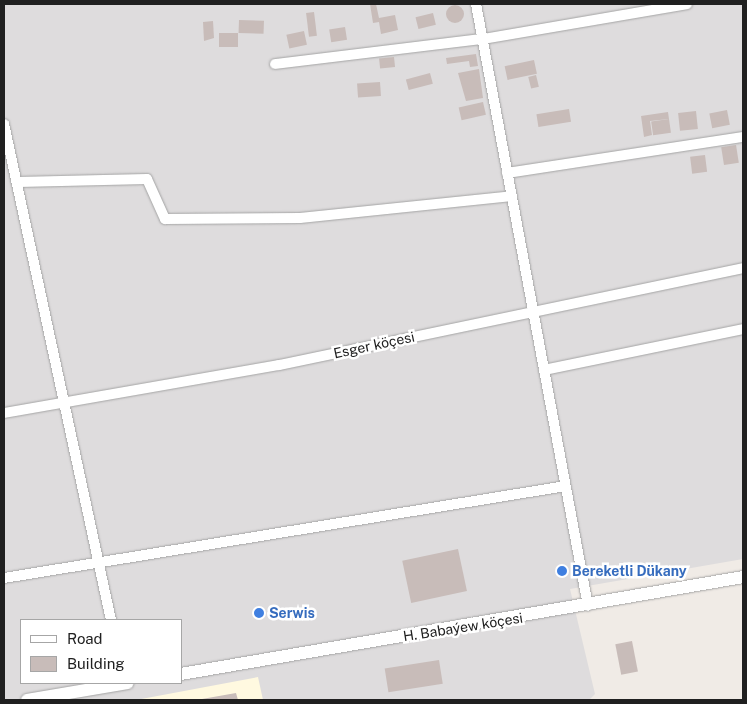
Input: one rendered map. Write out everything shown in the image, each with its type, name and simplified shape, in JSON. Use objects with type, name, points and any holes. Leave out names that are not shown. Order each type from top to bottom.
[{"type":"street","points":[[476,4],[588,606]]},
{"type":"street","points":[[275,64],[483,39],[687,4]]},
{"type":"street","points":[[4,124],[111,619]]},
{"type":"street","points":[[508,173],[743,137]]},
{"type":"street","points":[[18,182],[147,179],[165,219],[300,218],[512,196]]},
{"type":"street","name":"Esger köçesi","points":[[4,412],[279,365],[743,268]]},
{"type":"street","points":[[544,370],[743,329]]},
{"type":"street","points":[[4,578],[566,486]]},
{"type":"street","name":"H. Babaýew köçesi","points":[[182,674],[588,606],[743,577]]},
{"type":"street","points":[[27,700],[119,684]]},
{"type":"shaded area","points":[[4,4],[743,4],[743,559],[570,589],[595,694],[589,700],[4,700]]},
{"type":"shaded area","points":[[258,677],[263,700],[136,700]]},
{"type":"building","points":[[370,4],[376,4],[379,18],[395,15],[398,30],[381,34],[379,22],[373,23]]},
{"type":"building","points":[[455,5],[461,8],[464,14],[461,20],[455,23],[449,20],[446,14],[449,8]]},
{"type":"building","points":[[314,12],[317,36],[309,37],[306,13]]},
{"type":"building","points":[[433,13],[436,25],[418,29],[416,17]]},
{"type":"building","points":[[239,20],[264,21],[264,34],[239,33]]},
{"type":"building","points":[[213,21],[214,38],[204,41],[203,22]]},
{"type":"building","points":[[345,27],[347,40],[331,42],[329,30]]},
{"type":"building","points":[[304,31],[307,45],[289,48],[286,35]]},
{"type":"building","points":[[219,33],[238,33],[238,47],[219,47]]},
{"type":"building","points":[[476,54],[478,66],[470,67],[469,61],[447,64],[446,58]]},
{"type":"building","points":[[394,57],[395,67],[380,69],[379,59]]},
{"type":"building","points":[[534,60],[537,74],[508,80],[505,66]]},
{"type":"building","points":[[479,69],[483,98],[466,101],[458,73]]},
{"type":"building","points":[[430,73],[433,84],[409,90],[406,79]]},
{"type":"building","points":[[536,75],[539,87],[531,89],[528,77]]},
{"type":"building","points":[[380,82],[381,96],[358,98],[357,84]]},
{"type":"building","points":[[483,102],[486,115],[462,120],[459,108]]},
{"type":"building","points":[[569,109],[571,122],[538,127],[536,114]]},
{"type":"building","points":[[727,110],[730,125],[712,128],[709,113]]},
{"type":"building","points":[[696,111],[698,129],[680,131],[678,113]]},
{"type":"building","points":[[668,112],[669,119],[650,121],[652,135],[644,137],[641,116]]},
{"type":"building","points":[[669,119],[671,133],[653,135],[651,122]]},
{"type":"building","points":[[736,145],[739,163],[724,165],[721,147]]},
{"type":"building","points":[[705,155],[707,172],[692,174],[690,157]]},
{"type":"building","points":[[458,549],[467,591],[411,603],[402,561]]},
{"type":"building","points":[[632,641],[638,671],[621,675],[615,644]]},
{"type":"building","points":[[439,660],[443,684],[388,692],[385,669]]},
{"type":"building","points":[[236,693],[238,700],[202,700],[202,699]]},
{"type":"place","name":"Bereketli Dükany","points":[[562,571]]},
{"type":"place","name":"Serwis","points":[[259,613]]}]
